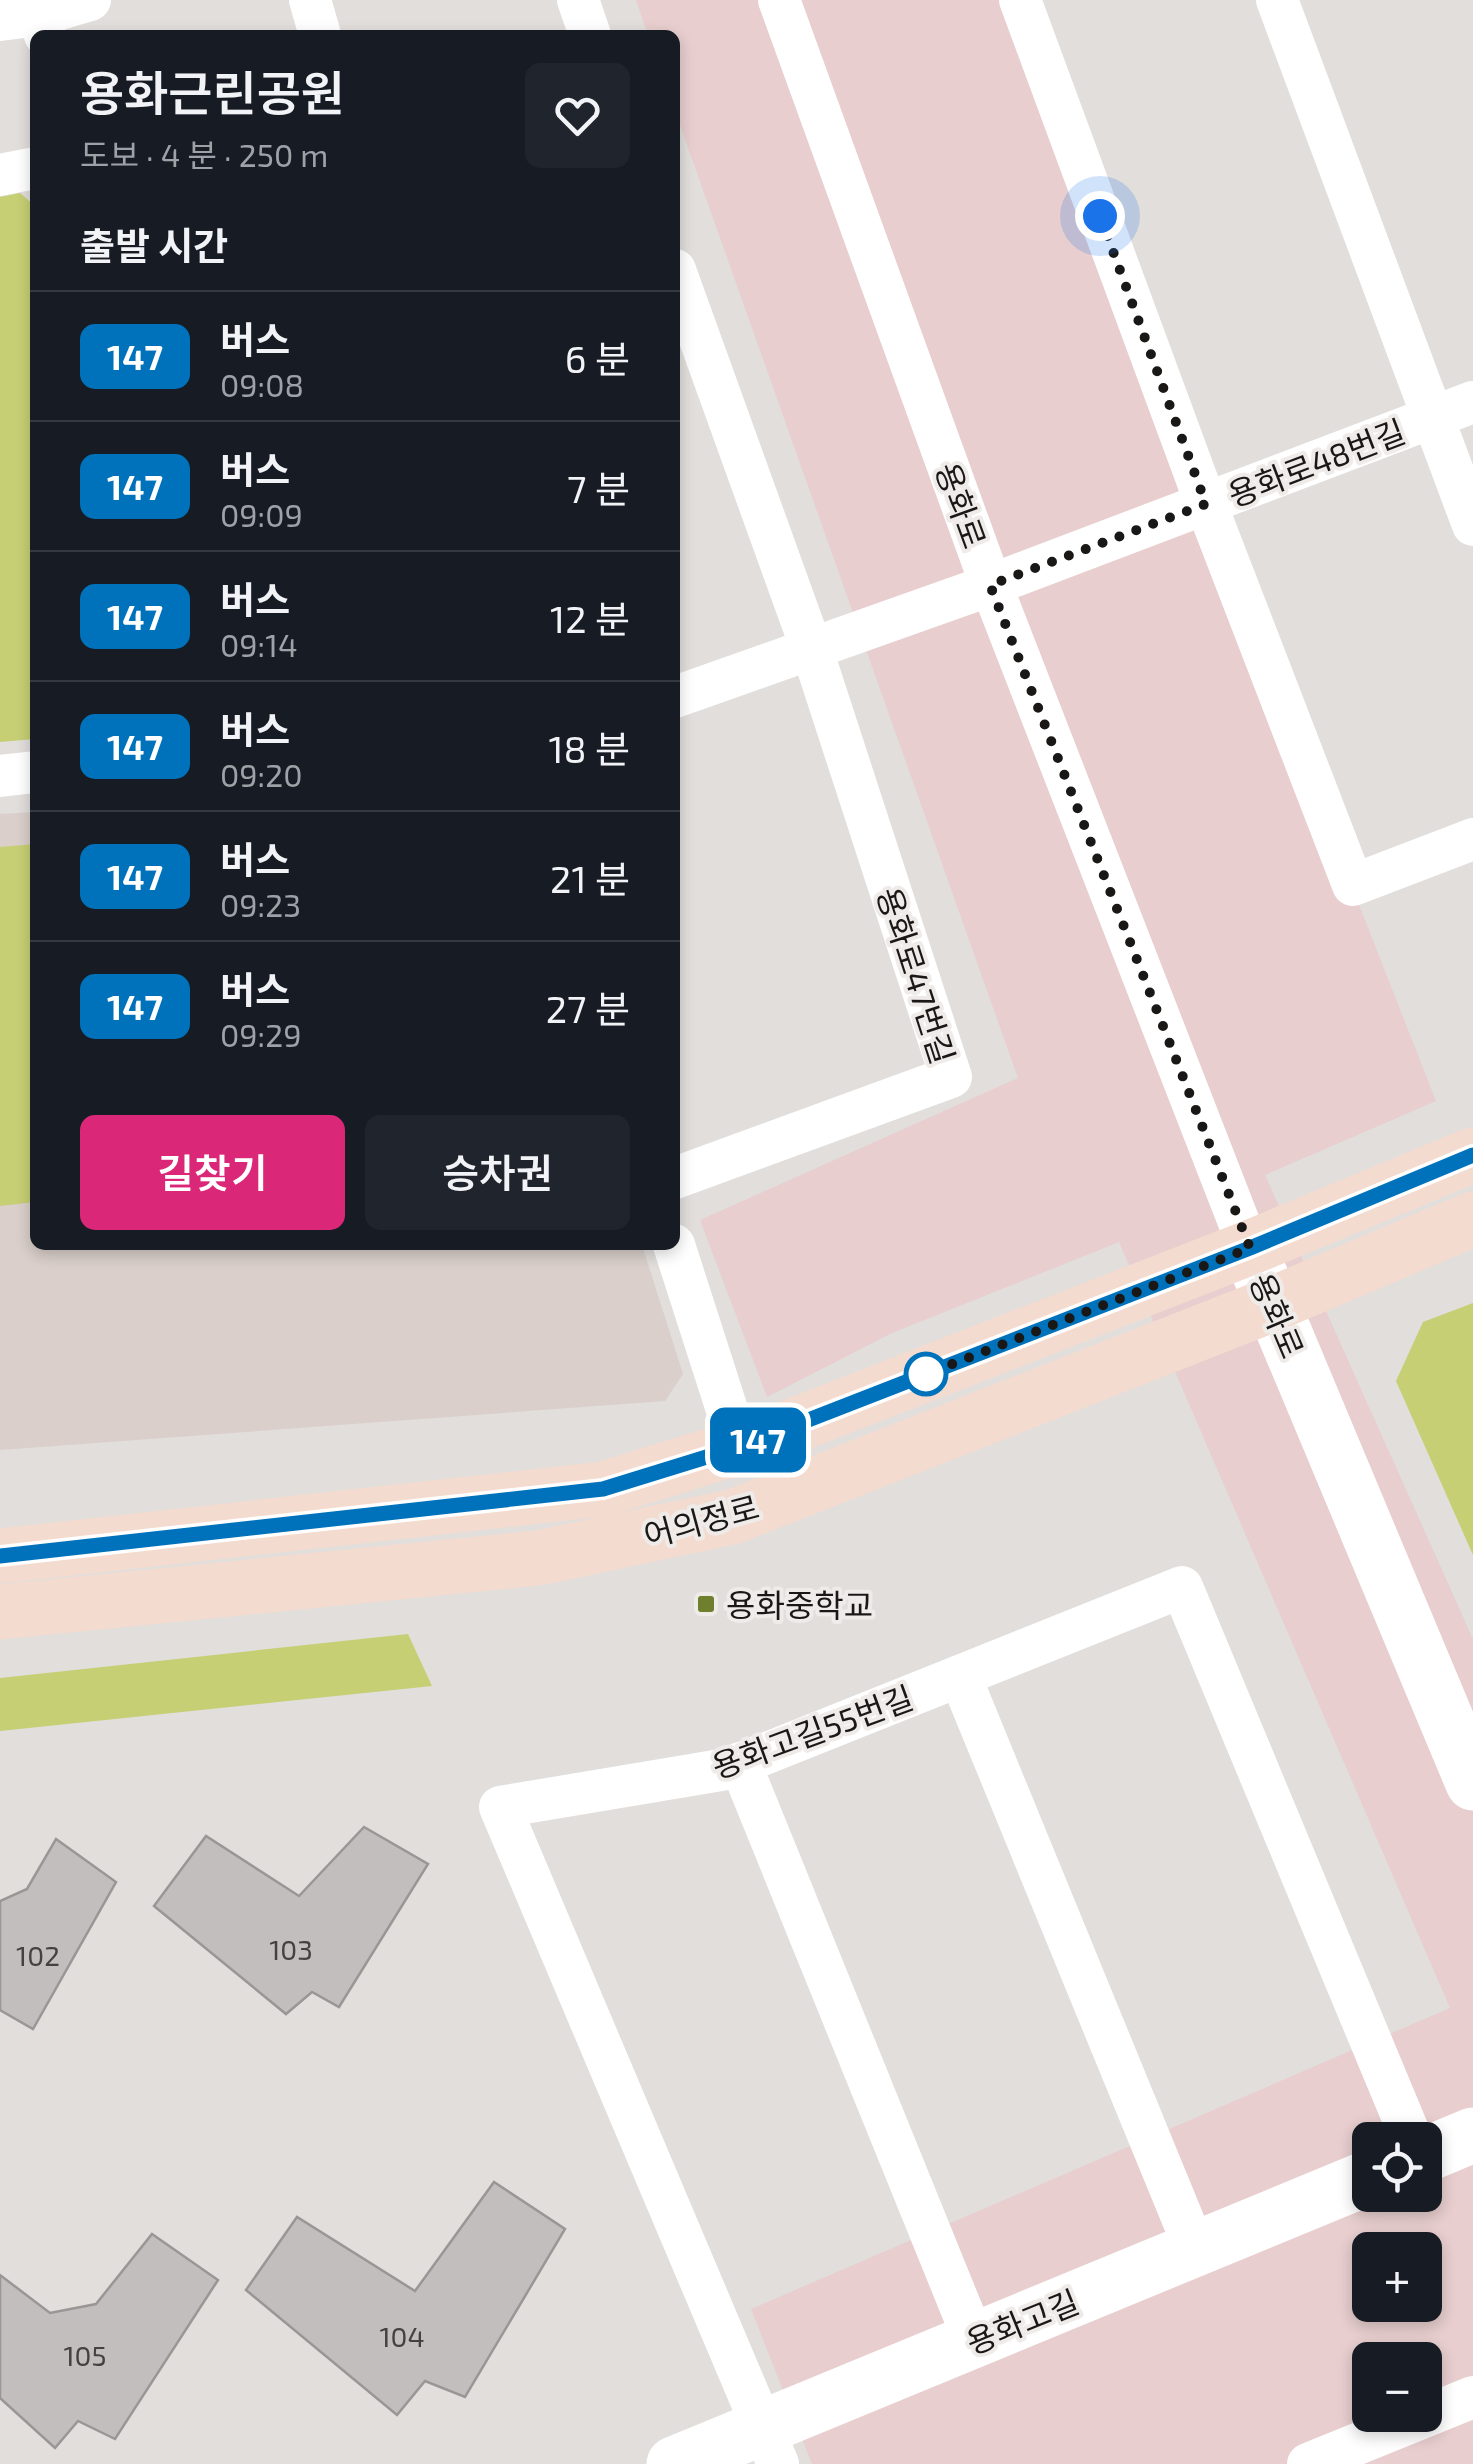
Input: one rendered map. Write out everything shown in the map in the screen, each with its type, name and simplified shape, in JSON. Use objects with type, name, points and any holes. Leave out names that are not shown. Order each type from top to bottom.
[{"type":"main road","name":"어의정로","points":[[0,1556],[603,1489],[739,1447],[1250,1248],[1473,1155]]},
{"type":"main road","name":"어의정로","points":[[0,1612],[538,1558],[732,1517],[1273,1304],[1473,1219]]},
{"type":"street","points":[[28,24],[90,0]]},
{"type":"street","points":[[310,0],[319,30]]},
{"type":"street","points":[[578,0],[588,30]]},
{"type":"street","name":"용화로","points":[[778,0],[990,585],[1250,1248],[1473,1784]]},
{"type":"street","points":[[1020,0],[1206,504],[1353,886],[1473,839]]},
{"type":"street","points":[[1277,0],[1454,410],[1473,524]]},
{"type":"street","points":[[0,175],[30,169]]},
{"type":"street","name":"용화로47번길","points":[[680,284],[812,650],[951,1077],[680,1176]]},
{"type":"street","name":"용화로48번길","points":[[990,585],[1454,410]]},
{"type":"street","points":[[680,695],[990,585]]},
{"type":"street","points":[[0,776],[30,773]]},
{"type":"street","points":[[676,1250],[739,1447]]},
{"type":"street","name":"용화고길55번길","points":[[770,2446],[500,1808],[727,1769],[1182,1586],[1405,2122]]},
{"type":"street","points":[[960,1676],[1195,2249]]},
{"type":"street","points":[[740,1763],[974,2340]]},
{"type":"street","points":[[1442,2148],[1473,2135]]},
{"type":"street","name":"용화고길","points":[[674,2464],[770,2446],[974,2340],[1352,2184]]},
{"type":"street","points":[[1308,2464],[1473,2397]]},
{"type":"shaded area","points":[[636,0],[1004,0],[1436,1101],[1265,1175],[1473,1639],[1473,2464],[812,2464],[751,2309],[1450,2008],[1119,1242],[892,1333],[767,1397],[700,1220],[1018,1078],[680,125],[680,30],[646,30]]},
{"type":"shaded area","points":[[30,812],[30,1250],[644,1250],[683,1374],[665,1401],[0,1450],[0,814]]},
{"type":"green space","points":[[20,193],[30,202],[30,739],[0,742],[0,197]]},
{"type":"green space","points":[[30,844],[30,1203],[0,1206],[0,847]]},
{"type":"green space","points":[[1473,1303],[1473,1555],[1396,1381],[1423,1322]]},
{"type":"green space","points":[[408,1634],[432,1686],[0,1731],[0,1678]]},
{"type":"building","points":[[364,1827],[428,1864],[339,2007],[312,1992],[286,2014],[154,1906],[206,1836],[299,1896]]},
{"type":"building","points":[[56,1839],[116,1882],[33,2029],[0,2010],[0,1901],[27,1889]]},
{"type":"building","points":[[494,2182],[565,2229],[465,2397],[425,2381],[397,2415],[246,2290],[297,2217],[415,2291]]},
{"type":"building","points":[[152,2234],[218,2280],[115,2439],[78,2421],[55,2448],[0,2398],[0,2275],[50,2313],[96,2304]]},
{"type":"bus line","name":"147","points":[[0,1556],[603,1489],[739,1447],[1250,1248],[1473,1155]]},
{"type":"place","name":"용화중학교","points":[[706,1604]]},
{"type":"route","points":[[926,1374],[914,1379],[1250,1248],[990,585],[1206,504],[1100,216]]}]
